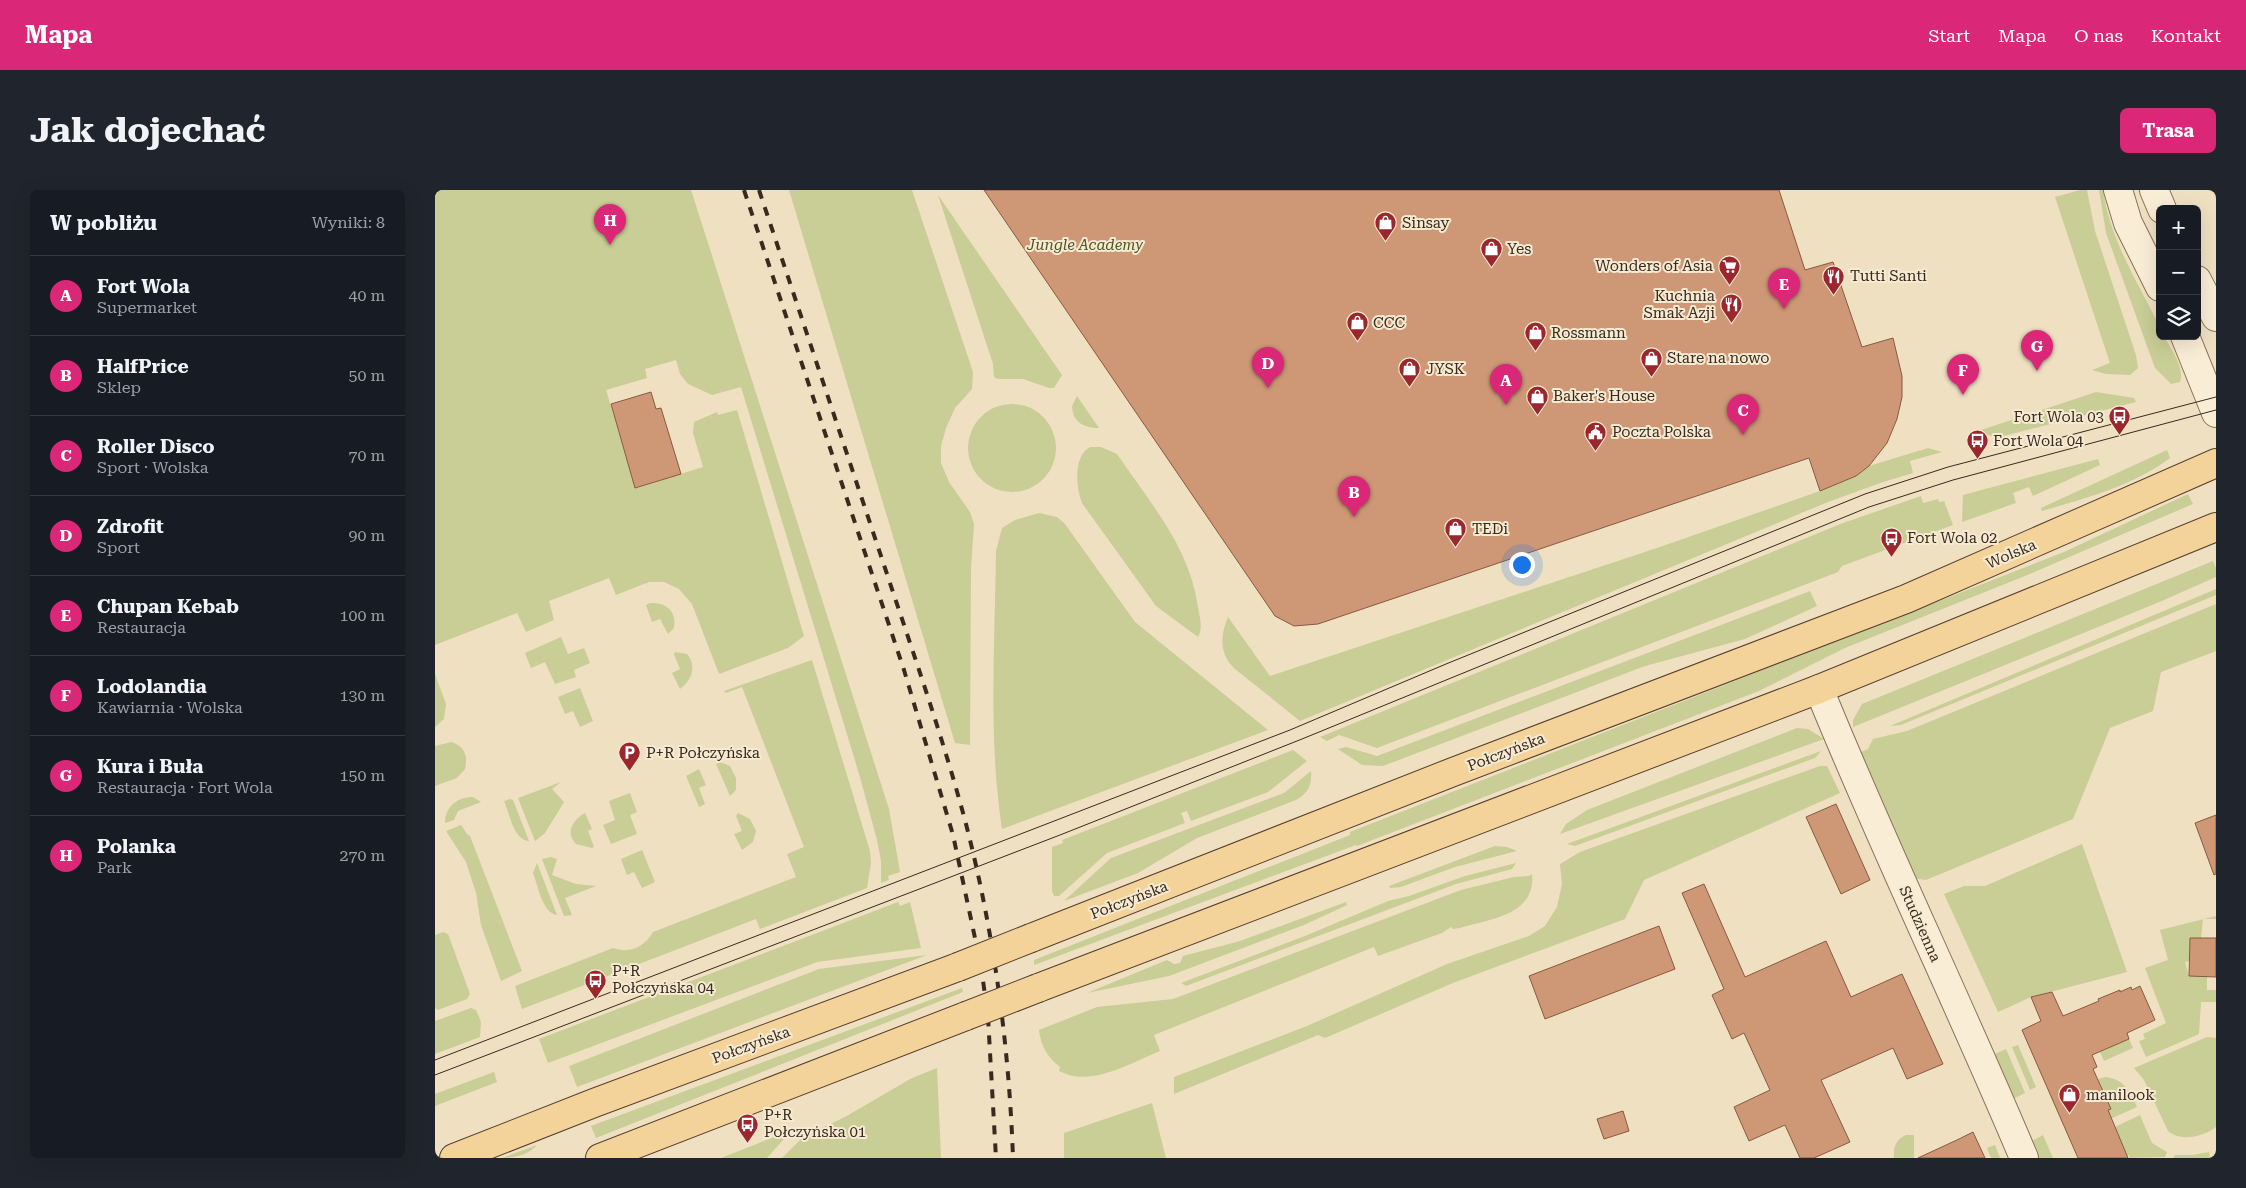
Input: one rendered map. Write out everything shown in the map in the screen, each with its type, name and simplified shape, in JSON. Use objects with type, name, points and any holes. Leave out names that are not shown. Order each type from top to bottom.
[{"type":"main road","name":"Wolska","points":[[1803,638],[1905,599],[2216,463]]},
{"type":"main road","points":[[600,1158],[1819,689],[2216,527]]},
{"type":"main road","name":"Połczyńska","points":[[454,1158],[959,966],[1803,638]]},
{"type":"street","points":[[2118,190],[2128,223],[2156,279]]},
{"type":"street","points":[[2154,190],[2160,205]]},
{"type":"street","points":[[2201,288],[2216,317]]},
{"type":"street","points":[[2187,340],[2216,413]]},
{"type":"street","name":"Studzienna","points":[[1819,689],[1908,899],[1980,1054],[2024,1158]]},
{"type":"green space","points":[[435,190],[691,190],[889,809],[900,872],[888,876],[889,880],[881,883],[881,861],[877,840],[860,777],[741,387],[712,395],[688,384],[680,374],[676,360],[645,369],[647,378],[606,390],[636,488],[703,467],[693,433],[694,422],[717,412],[718,415],[737,410],[804,636],[788,648],[719,674],[692,604],[679,589],[664,582],[649,582],[616,595],[609,578],[549,601],[554,620],[526,632],[517,613],[435,645]]},
{"type":"green space","points":[[789,190],[912,190],[973,372],[972,389],[955,408],[946,428],[941,446],[941,463],[949,482],[970,512],[974,524],[971,568],[970,745],[955,743]]},
{"type":"green space","points":[[2087,190],[2095,231],[2136,355],[2138,368],[2130,375],[2106,374],[2092,370],[2110,363],[2055,197]]},
{"type":"green space","points":[[2099,190],[2103,190],[2118,244],[2156,319],[2156,340],[2166,340],[2181,370],[2180,382],[2171,384],[2155,368],[2106,233]]},
{"type":"green space","points":[[938,195],[1062,375],[1054,388],[1023,379],[998,379],[994,377],[993,364]]},
{"type":"green space","points":[[2096,392],[2134,398],[2136,402],[1996,438],[1978,431]]},
{"type":"green space","points":[[1077,396],[1099,428],[1088,427],[1080,423],[1074,416],[1072,406]]},
{"type":"green space","points":[[1012,404],[1029,408],[1043,417],[1052,431],[1056,448],[1052,465],[1043,479],[1029,488],[1012,492],[995,488],[981,479],[972,465],[968,448],[972,431],[981,417],[995,408]]},
{"type":"green space","points":[[1090,447],[1101,447],[1117,454],[1178,545],[1194,586],[1201,623],[1198,637],[1156,606],[1082,503],[1077,481],[1078,465],[1085,451]]},
{"type":"green space","points":[[1928,448],[1942,452],[1910,461],[1913,473],[1828,502],[1300,721],[1235,669],[1224,651],[1222,638],[1228,617],[1270,676],[1657,548],[1820,491],[1856,476],[1869,466]]},
{"type":"green space","points":[[2167,450],[2170,458],[2156,468],[2125,484],[2042,511],[2041,508]]},
{"type":"green space","points":[[2098,459],[2100,465],[2033,496],[2029,487],[2013,493],[2016,503],[1962,522],[1963,495]]},
{"type":"green space","points":[[2188,494],[2193,504],[2025,576],[1845,648],[1759,691],[1357,846],[1034,965],[1034,960],[1350,835],[1350,832],[2064,552]]},
{"type":"green space","points":[[1921,496],[1923,503],[1938,499],[1939,502],[1944,501],[1953,525],[1842,566],[1838,572],[1377,748],[1339,735],[1327,741],[1320,737],[1843,523]]},
{"type":"green space","points":[[1039,513],[1057,517],[1065,524],[1135,622],[1268,730],[1002,829],[995,760],[994,725],[996,551],[1002,528],[1015,520]]},
{"type":"green space","points":[[2213,561],[2216,568],[2216,577],[1853,727],[1853,720],[1862,704]]},
{"type":"green space","points":[[2216,589],[2216,595],[1901,725],[1890,726]]},
{"type":"green space","points":[[1810,591],[1817,606],[1745,639],[1645,666],[1383,766],[1362,765],[1338,749],[1346,747],[1377,756]]},
{"type":"green space","points":[[650,603],[666,606],[672,613],[675,622],[674,628],[668,634],[660,619],[652,622],[646,605]]},
{"type":"green space","points":[[2216,604],[2216,651],[2161,672],[2153,711],[2110,728],[2073,819],[1926,880],[1912,878],[1859,753],[1868,749],[1873,739],[1907,731]]},
{"type":"green space","points":[[561,637],[568,654],[584,648],[590,663],[574,670],[576,677],[555,684],[545,662],[531,668],[525,653]]},
{"type":"green space","points":[[675,652],[687,654],[692,663],[692,673],[688,681],[680,689],[672,673],[680,669],[674,654]]},
{"type":"green space","points":[[812,660],[870,851],[871,863],[867,888],[760,929],[756,919],[522,1009],[515,986],[613,948],[631,950],[645,942],[653,932],[796,877],[787,854],[804,847],[742,687],[726,693],[724,691]]},
{"type":"green space","points":[[435,674],[446,704],[444,719],[435,727]]},
{"type":"green space","points":[[580,688],[593,721],[580,727],[573,711],[565,714],[558,697]]},
{"type":"green space","points":[[1797,728],[1808,729],[1824,739],[1560,834],[1566,824],[1587,810]]},
{"type":"green space","points":[[451,742],[460,746],[464,752],[466,756],[465,769],[457,778],[435,786],[435,746]]},
{"type":"green space","points":[[1293,750],[1307,761],[1268,792],[1191,821],[1187,811],[1181,813],[1185,823],[1107,853],[1059,896],[1054,896],[1052,891],[1052,847],[1063,843],[1062,840]]},
{"type":"green space","points":[[1821,751],[1815,758],[1575,846],[1567,844]]},
{"type":"green space","points":[[720,762],[730,766],[736,778],[736,790],[730,796],[716,764]]},
{"type":"green space","points":[[1820,766],[1827,766],[1840,793],[1644,880],[1625,919],[1453,983],[1325,1038],[1318,1035],[1174,1094],[1174,1077],[1307,1026],[1447,964],[1529,936],[1545,926],[1557,907],[1562,884],[1560,864],[1580,852]]},
{"type":"green space","points":[[699,769],[706,785],[699,788],[705,804],[699,807],[686,776]]},
{"type":"green space","points":[[1311,771],[1311,781],[1308,788],[1304,795],[1296,800],[1197,838],[1138,873],[1064,901],[1111,858],[1284,793]]},
{"type":"green space","points":[[561,782],[552,789],[564,802],[545,833],[535,841],[518,798]]},
{"type":"green space","points":[[630,793],[637,812],[630,815],[637,834],[611,844],[603,825],[615,820],[609,801]]},
{"type":"green space","points":[[467,797],[473,797],[481,802],[458,811],[454,820],[445,823],[447,812],[453,804]]},
{"type":"green space","points":[[513,800],[529,841],[519,836],[513,825],[504,801]]},
{"type":"green space","points":[[585,813],[592,829],[588,831],[594,847],[592,848],[576,844],[571,835],[574,823]]},
{"type":"green space","points":[[738,813],[750,819],[756,831],[753,842],[742,850],[734,834],[742,831],[736,816]]},
{"type":"green space","points":[[461,825],[470,836],[522,971],[501,981],[481,925],[476,893],[466,862],[446,831]]},
{"type":"green space","points":[[2082,844],[2127,972],[2031,997],[1998,1012],[1944,894],[1964,886],[1985,886]]},
{"type":"green space","points":[[1495,846],[1507,847],[1517,851],[1455,867],[1401,887],[1390,888],[1389,886]]},
{"type":"green space","points":[[642,850],[655,882],[642,888],[634,872],[627,875],[621,859]]},
{"type":"green space","points":[[551,857],[557,859],[552,875],[576,884],[596,886],[565,898],[572,915],[564,916],[542,859]]},
{"type":"green space","points":[[537,863],[557,915],[548,909],[541,898],[533,873]]},
{"type":"green space","points":[[1516,863],[1512,869],[1456,884],[1186,986],[1181,983],[1305,936],[1388,901],[1409,896],[1465,876]]},
{"type":"green space","points":[[1532,874],[1531,888],[1527,898],[1519,907],[1509,913],[1460,928],[1453,929],[1451,927],[1442,933],[1378,956],[1374,947],[1154,1035],[1160,1051],[1110,1072],[1084,1077],[1071,1076],[1059,1071],[1060,1067],[1045,1051],[1041,1041],[1039,1030],[1097,1007],[1173,999],[1461,890]]},
{"type":"green space","points":[[898,902],[900,906],[910,902],[921,948],[817,962],[548,1063],[539,1039]]},
{"type":"green space","points":[[1346,902],[1347,905],[1304,925],[1169,976],[1087,993],[1167,960],[1174,964],[1180,963],[1183,956],[1240,941]]},
{"type":"green space","points":[[2216,916],[2216,919],[2204,919]]},
{"type":"green space","points":[[2203,919],[2201,938],[2190,938],[2189,961],[2185,962],[2189,976],[2207,976],[2207,990],[2216,990],[2216,1002],[2201,1002],[2199,1034],[2146,1057],[2139,1041],[2145,1039],[2143,1034],[2166,1023],[2145,968],[2168,960],[2160,930]]},
{"type":"green space","points":[[443,932],[448,934],[470,994],[467,999],[438,1010],[435,1008],[435,935]]},
{"type":"green space","points":[[927,955],[577,1087],[569,1066],[819,969]]},
{"type":"green space","points":[[962,988],[963,992],[596,1138],[591,1126]]},
{"type":"green space","points":[[471,1008],[476,1010],[481,1022],[480,1037],[435,1054],[435,1021]]},
{"type":"green space","points":[[2207,1037],[2216,1038],[2216,1127],[2199,1136],[2179,1136],[2168,1131],[2144,1080],[2134,1068]]},
{"type":"green space","points":[[2129,1039],[2133,1048],[2104,1061],[2100,1052]]},
{"type":"green space","points":[[2018,1045],[2036,1087],[2030,1090],[2012,1047]]},
{"type":"green space","points":[[2006,1049],[2025,1093],[2011,1100],[1990,1056]]},
{"type":"green space","points":[[937,1068],[941,1158],[782,1158],[803,1137],[845,1117],[912,1078]]},
{"type":"green space","points":[[494,1072],[497,1082],[435,1106],[435,1094]]},
{"type":"green space","points":[[2106,1077],[2118,1081],[2126,1087],[2137,1107],[2110,1119],[2106,1111],[2111,1109],[2098,1079]]},
{"type":"green space","points":[[1152,1103],[1166,1158],[1064,1158],[1064,1133]]},
{"type":"green space","points":[[2140,1115],[2152,1143],[2167,1152],[2165,1157],[2130,1158],[2129,1155],[2127,1156],[2115,1127]]},
{"type":"green space","points":[[792,1130],[767,1158],[721,1158]]},
{"type":"green space","points":[[1906,1135],[1914,1135],[1914,1158],[1894,1158],[1896,1144]]},
{"type":"green space","points":[[2043,1135],[2053,1158],[2035,1158],[2030,1142]]},
{"type":"green space","points":[[537,1145],[521,1155],[502,1158]]},
{"type":"green space","points":[[1995,1145],[2000,1158],[1991,1158],[1987,1148]]},
{"type":"green space","points":[[2209,1152],[2210,1158],[2173,1158],[2175,1155],[2193,1155]]},
{"type":"building","points":[[984,190],[1779,190],[1805,270],[1833,262],[1862,347],[1893,338],[1902,376],[1902,397],[1897,419],[1887,443],[1869,466],[1856,476],[1820,491],[1809,458],[1318,624],[1294,626],[1275,616]]},
{"type":"building","points":[[651,392],[656,409],[661,408],[681,474],[635,488],[611,404]]},
{"type":"building","points":[[1836,804],[1870,880],[1841,894],[1806,817]]},
{"type":"building","points":[[2216,815],[2216,874],[2214,875],[2195,823]]},
{"type":"building","points":[[1704,884],[1745,977],[1826,941],[1851,997],[1902,974],[1943,1064],[1907,1079],[1893,1048],[1821,1080],[1850,1142],[1814,1158],[1800,1158],[1785,1125],[1749,1141],[1734,1107],[1770,1090],[1744,1033],[1732,1039],[1712,995],[1724,989],[1682,893]]},
{"type":"building","points":[[1659,926],[1675,969],[1545,1019],[1529,976]]},
{"type":"building","points":[[2190,938],[2216,938],[2216,977],[2189,976]]},
{"type":"building","points":[[2140,986],[2155,1020],[2127,1033],[2129,1039],[2092,1055],[2097,1067],[2093,1069],[2111,1109],[2108,1110],[2128,1158],[2078,1158],[2022,1030],[2041,1021],[2031,997],[2052,992],[2063,1016],[2120,990],[2120,992],[2131,987],[2132,990]]},
{"type":"building","points":[[1623,1111],[1629,1131],[1604,1139],[1597,1119]]},
{"type":"building","points":[[1973,1132],[1985,1158],[1918,1158],[1959,1139]]},
{"type":"tram line","points":[[435,1060],[1290,730],[1446,664],[1865,494],[1948,467],[2216,397]]},
{"type":"tram line","points":[[435,1075],[1060,835],[1302,739],[1869,507],[1953,480],[2216,410]]},
{"type":"railway","points":[[744,190],[904,670],[953,835],[981,966],[988,1017],[996,1158]]},
{"type":"railway","points":[[759,190],[926,691],[966,824],[985,906],[999,989],[1008,1073],[1013,1158]]},
{"type":"place","name":"Sinsay","points":[[1386,242]]},
{"type":"place","name":"Polanka","points":[[610,245]]},
{"type":"place","name":"Yes","points":[[1491,268]]},
{"type":"place","name":"Wonders of Asia","points":[[1729,285]]},
{"type":"place","name":"Tutti Santi","points":[[1834,295]]},
{"type":"place","name":"Chupan Kebab","points":[[1784,309]]},
{"type":"place","name":"Kuchnia Smak Azji","points":[[1731,324]]},
{"type":"place","name":"CCC","points":[[1357,342]]},
{"type":"place","name":"Rossmann","points":[[1535,352]]},
{"type":"place","name":"Kura i Buła","points":[[2037,371]]},
{"type":"place","name":"Stare na nowo","points":[[1651,377]]},
{"type":"place","name":"Zdrofit","points":[[1268,388]]},
{"type":"place","name":"JYSK","points":[[1410,388]]},
{"type":"place","name":"Lodolandia","points":[[1963,395]]},
{"type":"place","name":"Fort Wola","points":[[1506,405]]},
{"type":"place","name":"Baker's House","points":[[1537,415]]},
{"type":"place","name":"Roller Disco","points":[[1743,435]]},
{"type":"place","name":"Fort Wola 03","points":[[2120,436]]},
{"type":"place","name":"Poczta Polska","points":[[1596,451]]},
{"type":"place","name":"Fort Wola 04","points":[[1977,460]]},
{"type":"place","name":"HalfPrice","points":[[1354,517]]},
{"type":"place","name":"TEDi","points":[[1456,548]]},
{"type":"place","name":"Fort Wola 02","points":[[1891,557]]},
{"type":"place","name":"P+R Połczyńska","points":[[630,772]]},
{"type":"place","name":"P+R Połczyńska 04","points":[[596,999]]},
{"type":"place","name":"manilook","points":[[2070,1114]]},
{"type":"place","name":"P+R Połczyńska 01","points":[[748,1143]]},
{"type":"park label","name":"Jungle Academy","points":[[1085,245]]}]
